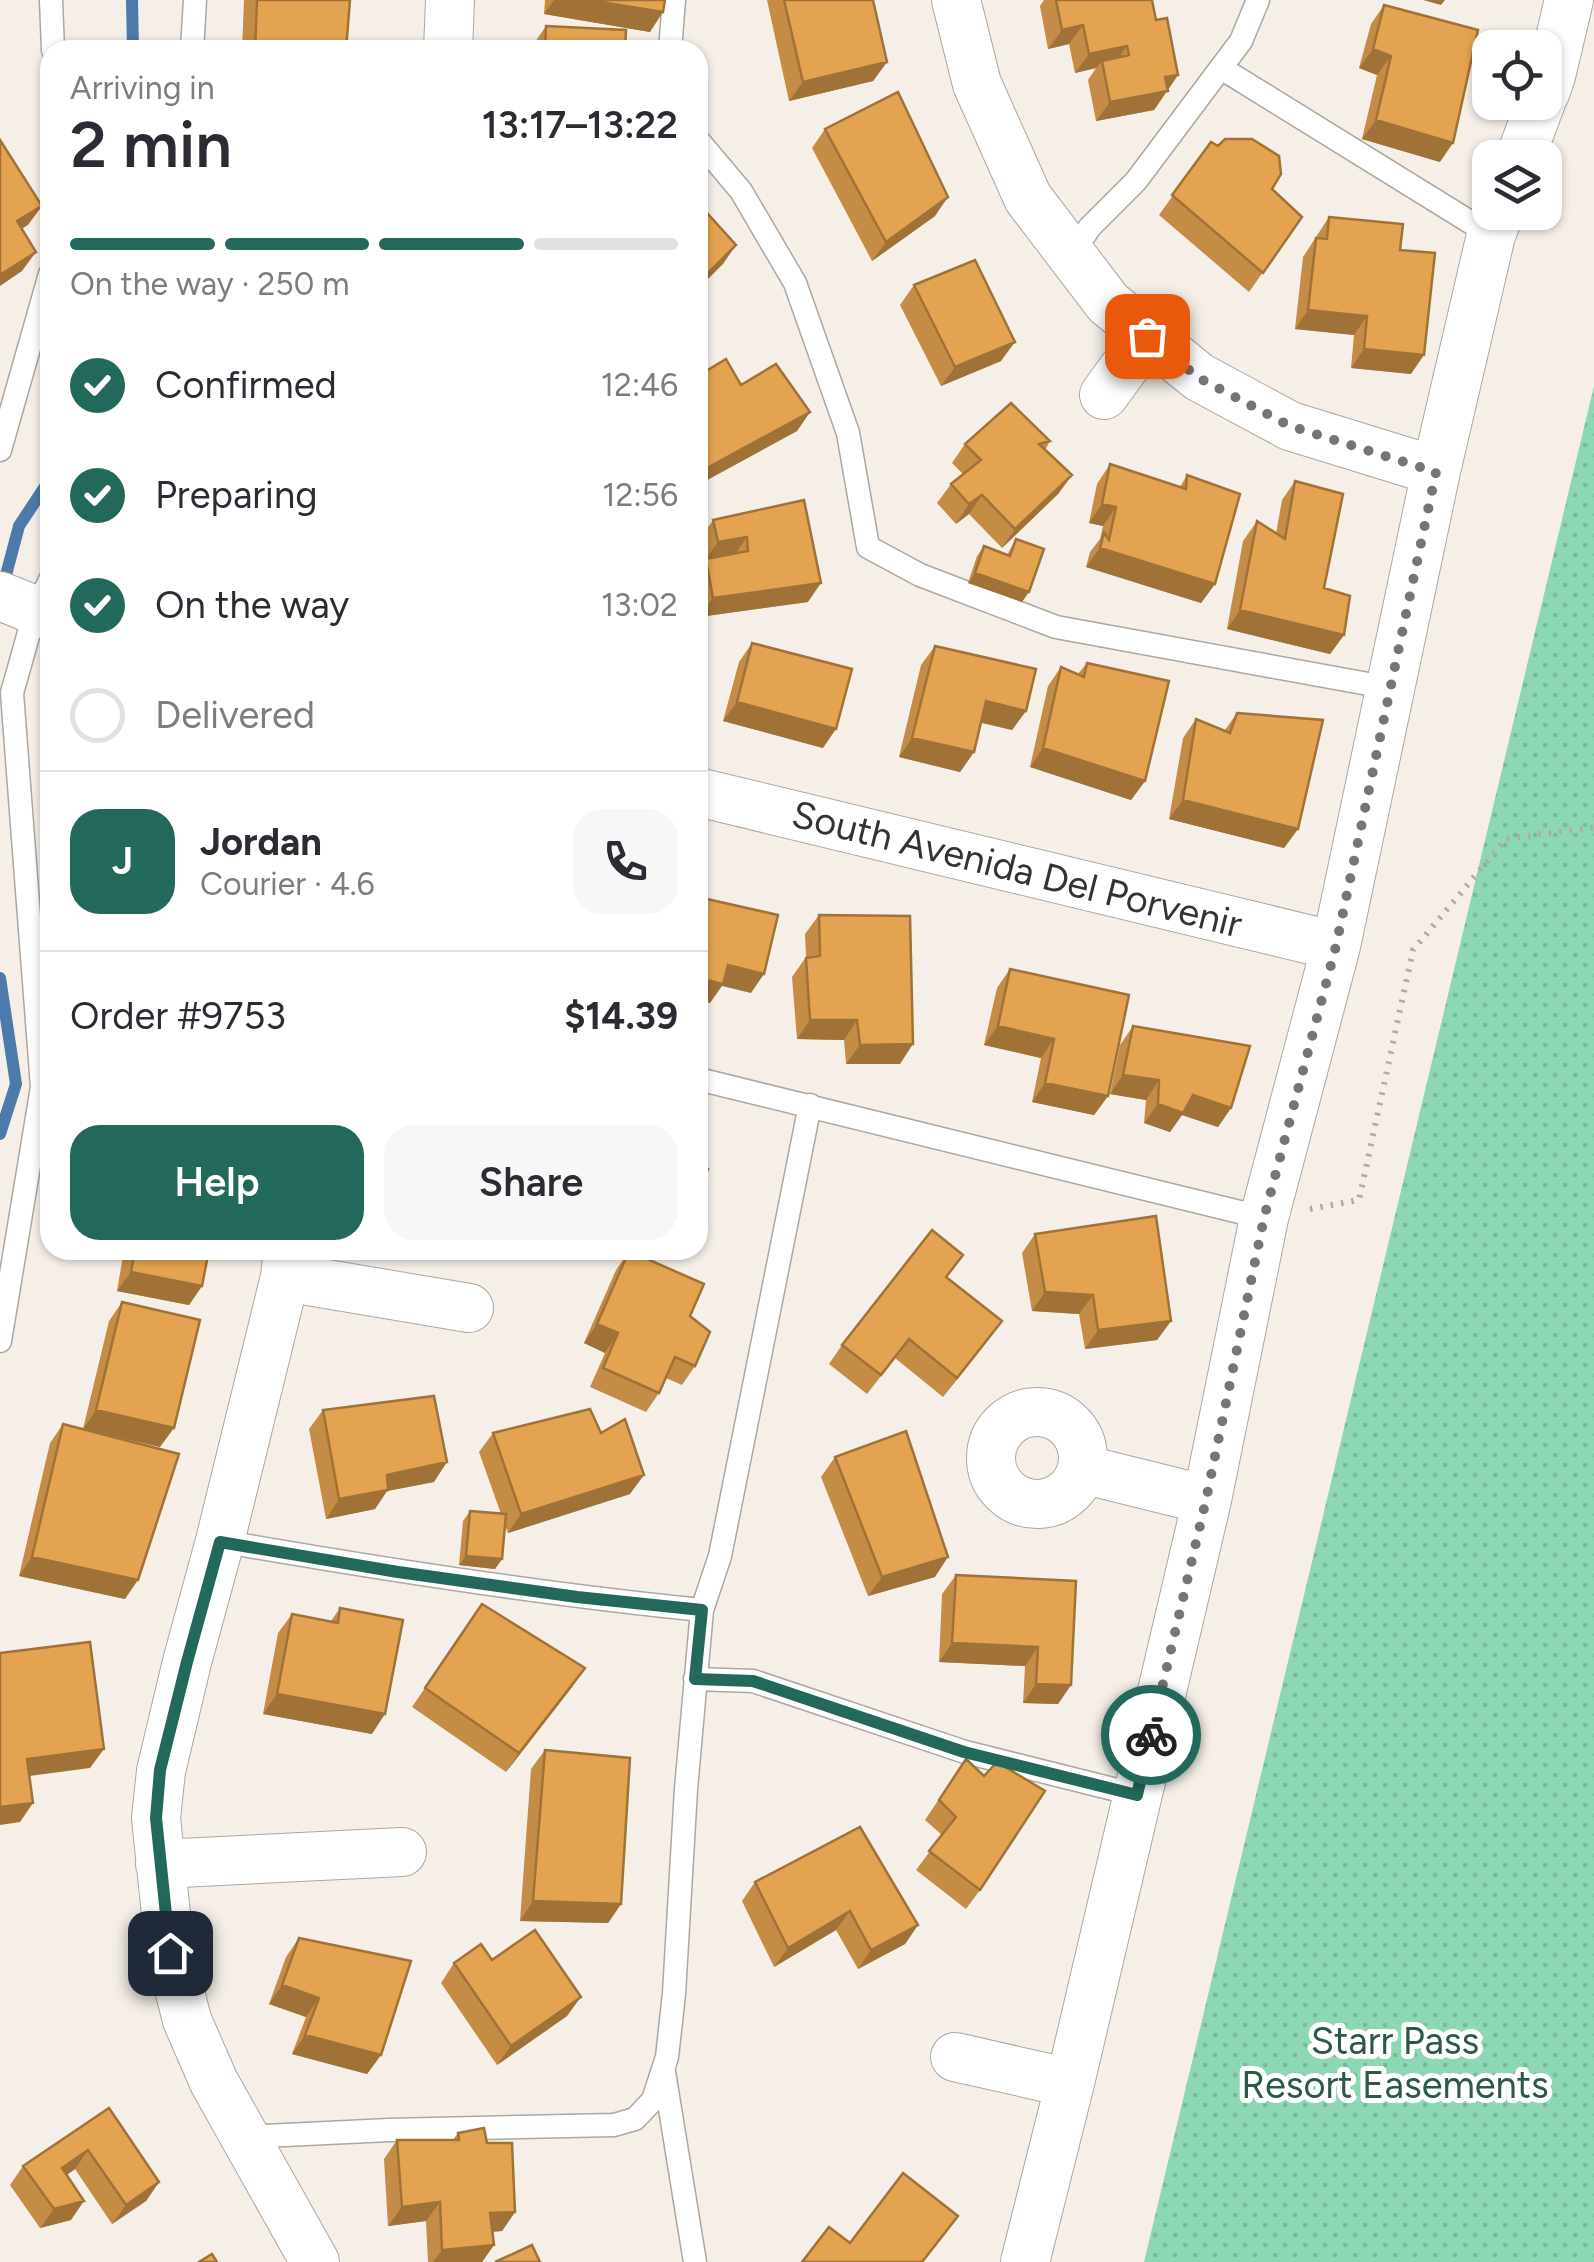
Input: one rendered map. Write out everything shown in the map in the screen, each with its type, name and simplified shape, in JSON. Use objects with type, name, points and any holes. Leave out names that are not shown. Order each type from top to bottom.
[{"type":"street","points":[[448,40],[450,0]]},
{"type":"street","points":[[956,0],[977,84],[1028,198],[1108,303],[1199,378],[1290,426],[1436,472]]},
{"type":"street","points":[[1561,30],[1568,0]]},
{"type":"street","points":[[1024,2262],[1070,2083],[1206,1500],[1264,1218],[1336,946],[1436,472],[1494,230]]},
{"type":"street","points":[[1104,395],[1147,336]]},
{"type":"street","name":"South Avenida Del Porvenir","points":[[708,794],[1336,946]]},
{"type":"street","points":[[315,2262],[214,2082],[188,2020],[170,1953],[160,1864],[156,1818],[160,1770],[220,1542],[286,1264],[469,1308]]},
{"type":"street","points":[[1082,1469],[1206,1500]]},
{"type":"street","points":[[160,1864],[402,1852]]},
{"type":"street","points":[[955,2057],[1070,2083]]},
{"type":"lane","points":[[51,0],[53,40]]},
{"type":"lane","points":[[193,40],[195,0]]},
{"type":"lane","points":[[671,40],[674,0]]},
{"type":"lane","points":[[1071,255],[1090,227],[1136,181],[1241,41],[1258,0]]},
{"type":"lane","points":[[1221,68],[1472,211]]},
{"type":"lane","points":[[708,152],[741,191],[795,283],[848,433],[868,548],[920,576],[1056,627],[1390,688]]},
{"type":"lane","points":[[0,450],[40,309]]},
{"type":"lane","points":[[34,601],[12,693],[40,1061]]},
{"type":"lane","points":[[708,1081],[1264,1218]]},
{"type":"lane","points":[[0,1341],[40,1099]]},
{"type":"lane","points":[[245,2137],[614,2125],[636,2119],[654,2100],[667,2057],[674,1994],[702,1610],[720,1556],[810,1105]]},
{"type":"lane","points":[[220,1542],[398,1572],[702,1610]]},
{"type":"lane","points":[[695,1679],[753,1681],[964,1752],[1137,1795]]},
{"type":"lane","points":[[663,2069],[695,2262]]},
{"type":"path","points":[[1264,1218],[1359,1200],[1414,950],[1506,839],[1594,828]]},
{"type":"green space","name":"Starr Pass Resort Easements","points":[[1594,386],[1594,2262],[1144,2262]]},
{"type":"building","points":[[257,0],[350,0],[347,40],[255,40]]},
{"type":"building","points":[[588,0],[665,0],[663,12]]},
{"type":"building","points":[[784,0],[873,0],[887,62],[803,82]]},
{"type":"building","points":[[1056,0],[1152,0],[1156,20],[1167,18],[1178,75],[1165,77],[1168,91],[1110,102],[1102,61],[1129,55],[1127,46],[1089,54],[1083,25],[1062,30]]},
{"type":"building","points":[[1384,5],[1478,30],[1472,30],[1472,57],[1453,143],[1376,120],[1391,56],[1373,49]]},
{"type":"building","points":[[546,26],[626,30],[626,40],[545,40]]},
{"type":"building","points":[[898,92],[948,197],[886,242],[825,129]]},
{"type":"building","points":[[1225,139],[1252,139],[1279,156],[1281,174],[1272,189],[1302,217],[1263,273],[1172,195],[1211,142],[1218,146]]},
{"type":"building","points":[[0,140],[40,207],[17,221],[36,252],[0,275]]},
{"type":"building","points":[[708,214],[736,245],[708,273]]},
{"type":"building","points":[[1329,217],[1403,224],[1400,250],[1435,253],[1424,355],[1364,349],[1367,316],[1308,310],[1316,238],[1327,239]]},
{"type":"building","points":[[975,260],[1015,342],[955,367],[914,285]]},
{"type":"building","points":[[726,359],[741,385],[776,364],[810,412],[708,467],[708,370]]},
{"type":"building","points":[[1011,403],[1050,441],[1039,444],[1072,475],[1015,529],[982,495],[969,504],[951,484],[981,460],[965,444]]},
{"type":"building","points":[[1110,464],[1186,489],[1187,475],[1240,494],[1215,584],[1100,548],[1104,533],[1109,540],[1116,507],[1102,504]]},
{"type":"building","points":[[1295,481],[1343,494],[1324,588],[1350,596],[1344,635],[1240,610],[1257,521],[1285,539]]},
{"type":"building","points":[[804,500],[821,583],[713,598],[708,559],[748,551],[747,537],[718,542],[713,520]]},
{"type":"building","points":[[1016,539],[1044,549],[1029,592],[975,573],[984,546],[1010,556]]},
{"type":"building","points":[[752,643],[852,669],[836,729],[737,702]]},
{"type":"building","points":[[935,646],[1036,669],[1026,711],[986,701],[974,752],[912,738]]},
{"type":"building","points":[[1087,663],[1169,681],[1145,781],[1043,748],[1061,667],[1084,677]]},
{"type":"building","points":[[1237,713],[1323,720],[1298,829],[1183,800],[1196,719],[1230,733]]},
{"type":"building","points":[[708,899],[778,915],[764,974],[728,965],[723,984],[708,980]]},
{"type":"building","points":[[819,915],[910,916],[913,1044],[860,1045],[857,1020],[810,1020],[806,958],[820,956]]},
{"type":"building","points":[[1010,969],[1129,995],[1108,1096],[1045,1083],[1054,1039],[998,1026]]},
{"type":"building","points":[[1133,1026],[1250,1046],[1231,1108],[1193,1095],[1183,1113],[1158,1104],[1159,1080],[1123,1075]]},
{"type":"building","points":[[1156,1216],[1171,1321],[1098,1330],[1093,1295],[1045,1292],[1035,1234]]},
{"type":"building","points":[[932,1230],[963,1255],[946,1277],[1002,1321],[957,1378],[909,1339],[881,1375],[842,1345]]},
{"type":"building","points":[[133,1260],[207,1260],[202,1286],[131,1272]]},
{"type":"building","points":[[625,1260],[649,1260],[704,1284],[690,1316],[710,1332],[695,1366],[675,1357],[659,1393],[603,1368],[618,1333],[597,1324]]},
{"type":"building","points":[[122,1302],[200,1320],[174,1428],[96,1410]]},
{"type":"building","points":[[434,1396],[447,1462],[387,1475],[388,1490],[339,1499],[323,1410]]},
{"type":"building","points":[[590,1409],[601,1433],[625,1419],[644,1475],[521,1514],[493,1433]]},
{"type":"building","points":[[63,1424],[179,1454],[138,1580],[32,1557]]},
{"type":"building","points":[[906,1431],[948,1557],[882,1577],[835,1457]]},
{"type":"building","points":[[470,1511],[506,1514],[502,1559],[466,1556]]},
{"type":"building","points":[[956,1575],[1076,1581],[1071,1685],[1036,1684],[1038,1647],[952,1643]]},
{"type":"building","points":[[482,1604],[585,1668],[519,1753],[425,1688]]},
{"type":"building","points":[[340,1608],[403,1620],[385,1714],[277,1694],[292,1614],[338,1623]]},
{"type":"building","points":[[90,1642],[104,1749],[27,1759],[33,1803],[0,1807],[0,1653]]},
{"type":"building","points":[[545,1750],[630,1758],[621,1904],[533,1901]]},
{"type":"building","points":[[966,1759],[984,1776],[997,1762],[1045,1791],[980,1890],[929,1851],[956,1817],[939,1800]]},
{"type":"building","points":[[860,1827],[918,1925],[871,1950],[850,1911],[788,1948],[755,1882]]},
{"type":"building","points":[[535,1930],[581,1997],[511,2046],[454,1963],[481,1944],[492,1960]]},
{"type":"building","points":[[299,1938],[411,1961],[381,2055],[305,2035],[319,1998],[282,1985]]},
{"type":"building","points":[[109,2108],[159,2182],[126,2205],[88,2150],[62,2168],[84,2201],[54,2209],[23,2166]]},
{"type":"building","points":[[484,2128],[487,2143],[512,2143],[515,2212],[490,2213],[494,2245],[442,2250],[440,2202],[402,2207],[397,2140],[459,2140],[458,2133]]},
{"type":"building","points":[[903,2173],[958,2216],[922,2262],[802,2262],[829,2227],[850,2243]]},
{"type":"building","points":[[532,2245],[540,2262],[495,2262]]},
{"type":"building","points":[[212,2254],[217,2262],[199,2262]]},
{"type":"waterway","points":[[132,0],[133,40]]},
{"type":"waterway","points":[[2,590],[19,526],[40,494]]},
{"type":"waterway","points":[[0,978],[16,1084],[0,1134]]},
{"type":"way so far","points":[[1147,336],[1199,378],[1290,426],[1436,472],[1336,946],[1264,1218],[1206,1500],[1151,1735]]},
{"type":"route","points":[[170,1953],[156,1818],[160,1770],[220,1542],[398,1572],[702,1610],[695,1679],[753,1681],[964,1752],[1137,1795],[1151,1735]]}]
